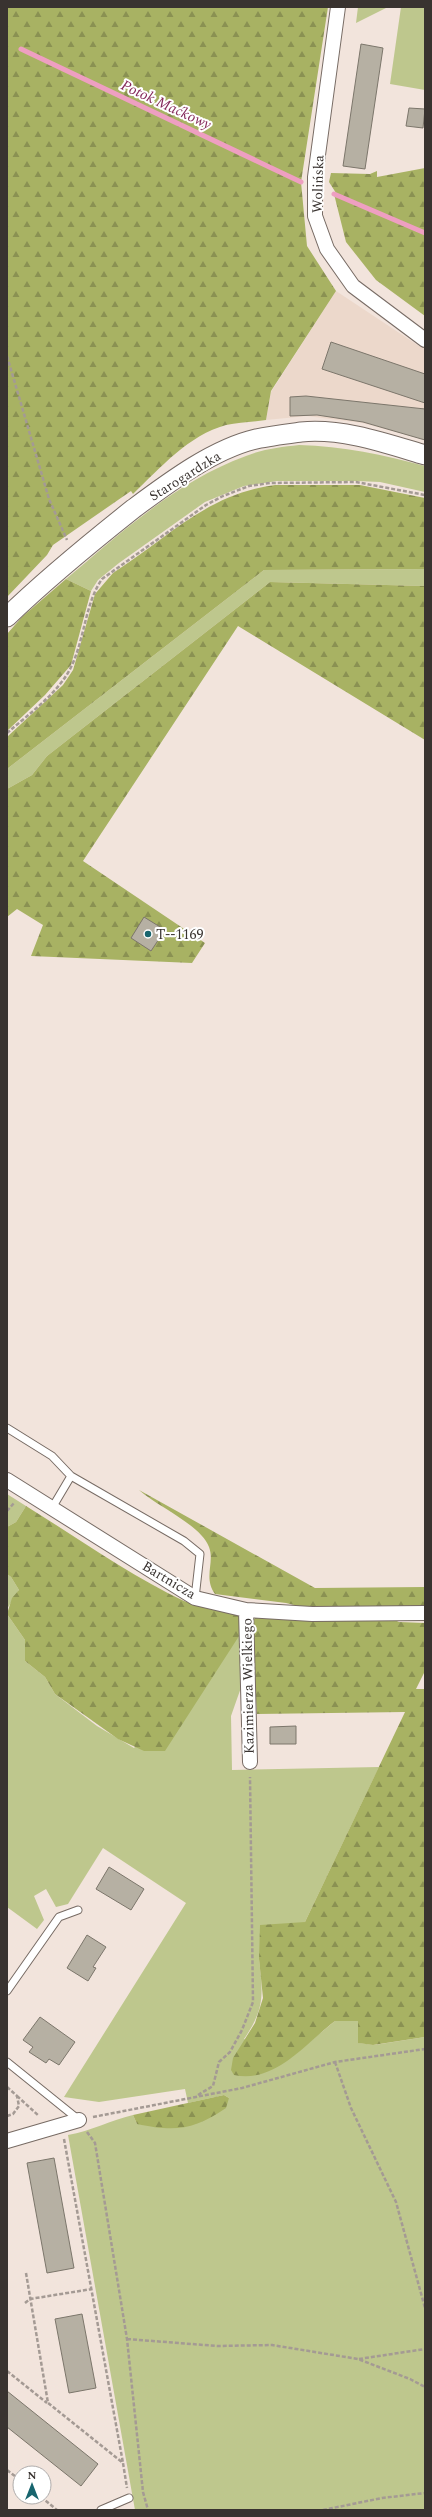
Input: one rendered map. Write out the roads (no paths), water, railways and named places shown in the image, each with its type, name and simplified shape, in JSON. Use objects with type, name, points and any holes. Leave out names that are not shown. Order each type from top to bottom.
[{"type":"main road","name":"Starogardzka","points":[[7,617],[74,555],[163,487],[212,456],[255,439],[302,432],[339,434],[372,439],[425,455]]},
{"type":"street","name":"Wolińska","points":[[338,7],[315,177],[315,216],[327,248],[353,286],[425,340]]},
{"type":"street","name":"Bartnicza","points":[[7,1480],[195,1598],[246,1610],[312,1614],[425,1613]]},
{"type":"street","name":"Kazimierza Wielkiego","points":[[246,1610],[250,1762]]},
{"type":"street","points":[[7,2141],[79,2120]]},
{"type":"lane","points":[[7,1428],[52,1456],[71,1476],[184,1541],[200,1554],[195,1598]]},
{"type":"lane","points":[[52,1508],[71,1476]]},
{"type":"lane","points":[[7,1991],[59,1917],[78,1910]]},
{"type":"lane","points":[[7,2062],[79,2120]]},
{"type":"lane","points":[[101,2510],[129,2498]]},
{"type":"waterway","name":"Potok Maćkowy","points":[[21,49],[301,182]]},
{"type":"waterway","name":"Potok Maćkowy","points":[[334,194],[425,233]]},
{"type":"place","name":"T--1169","points":[[148,934]]}]
